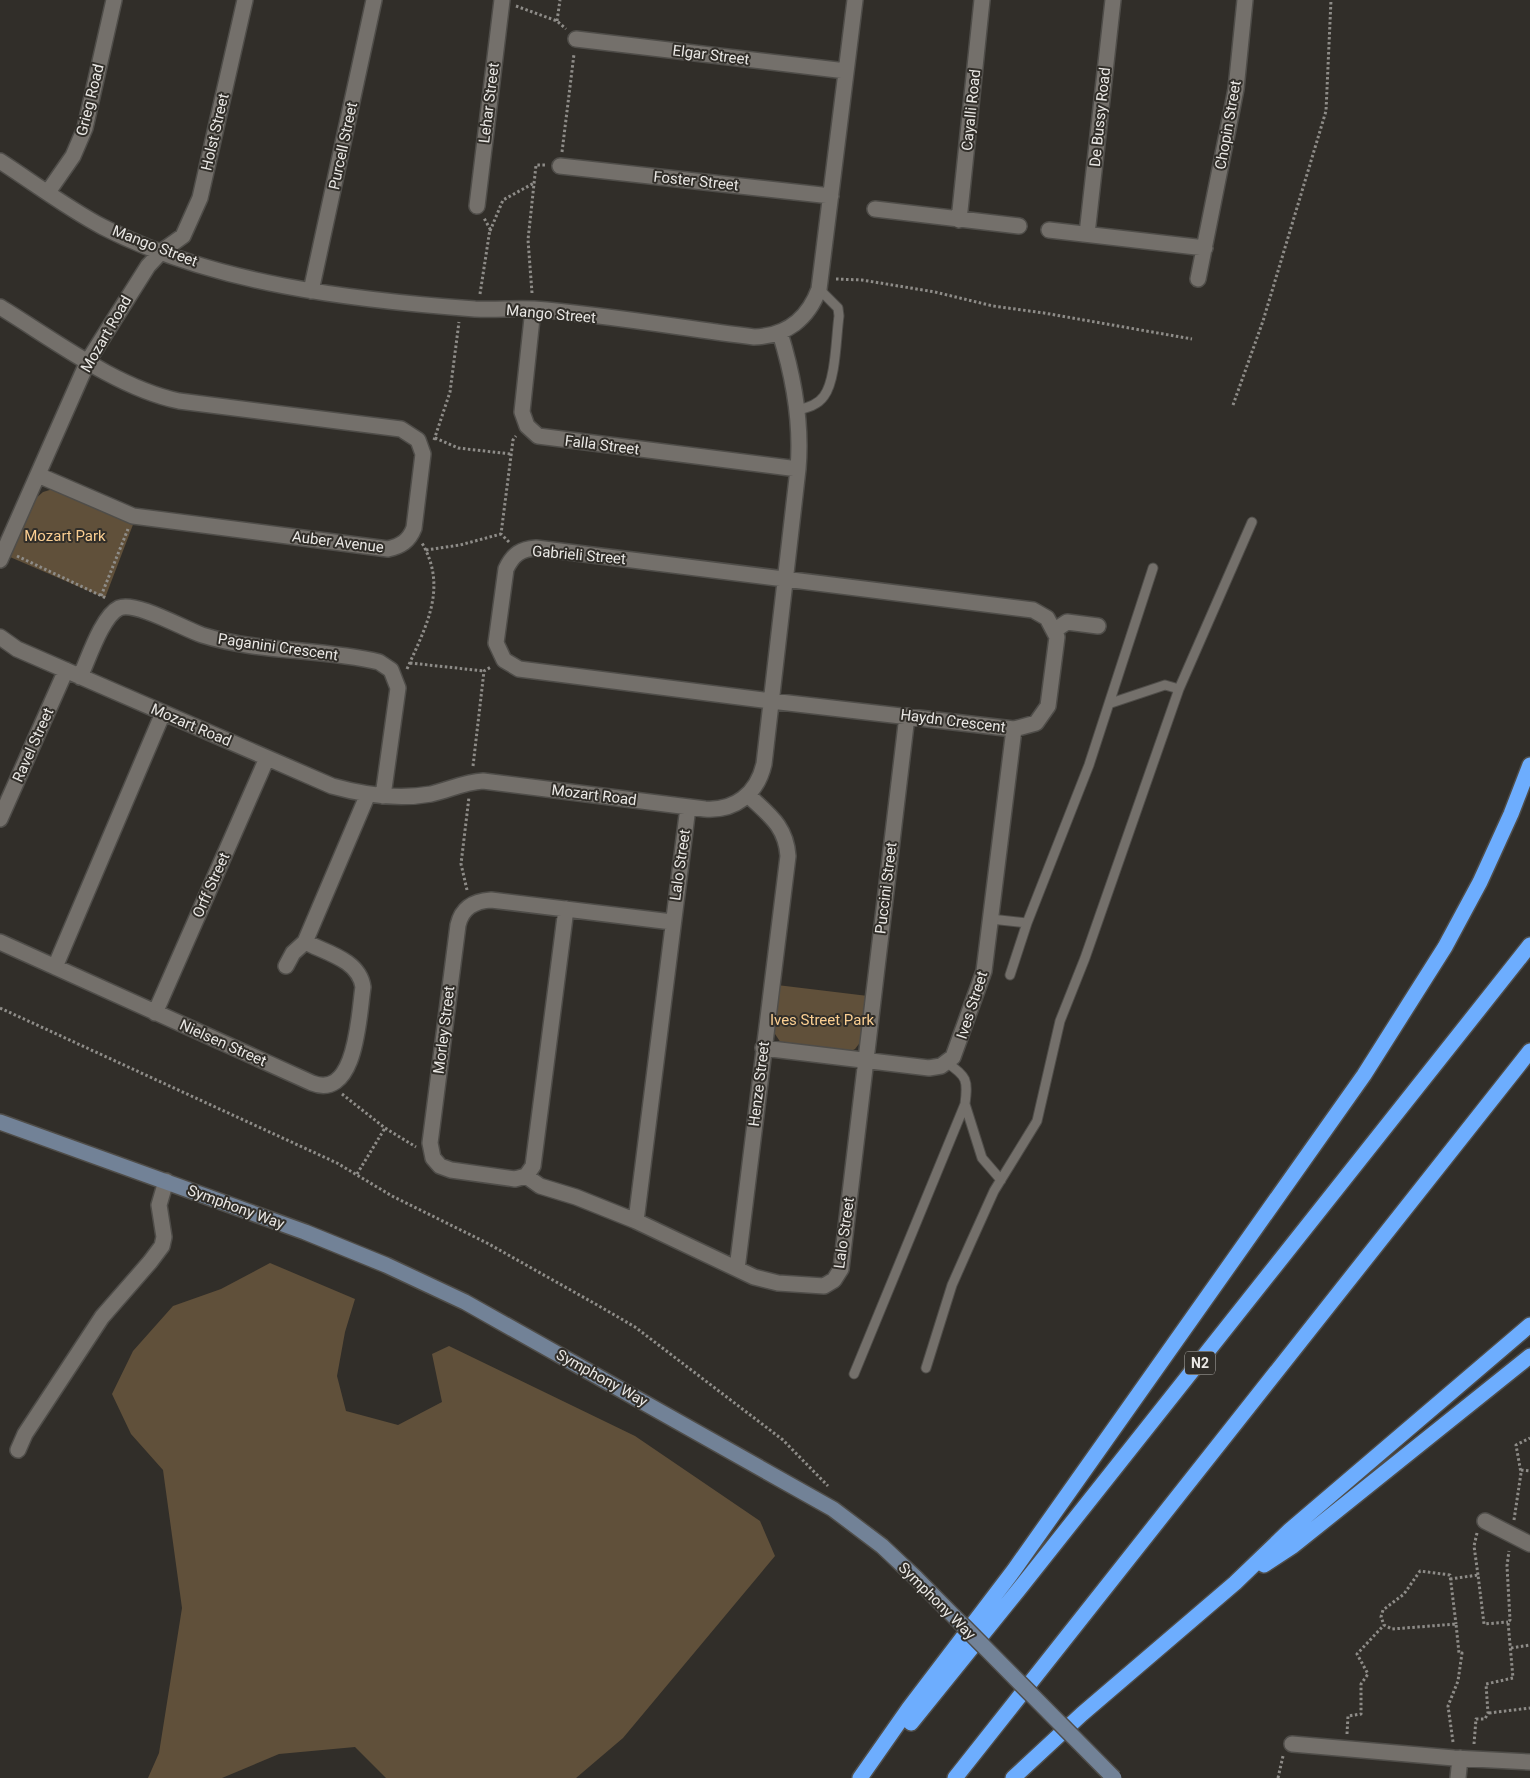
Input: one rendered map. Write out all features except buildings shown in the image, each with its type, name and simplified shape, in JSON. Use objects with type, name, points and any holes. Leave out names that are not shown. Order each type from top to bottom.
[{"type":"highway","points":[[860,1778],[909,1708],[1014,1570],[1364,1076],[1445,948],[1480,882],[1511,814],[1530,765]]},
{"type":"highway","name":"N2","points":[[866,1778],[1026,1580],[1530,945]]},
{"type":"highway","points":[[955,1778],[1530,1051]]},
{"type":"highway","points":[[1013,1778],[1082,1714],[1235,1583],[1297,1524],[1530,1324]]},
{"type":"highway","points":[[1235,1583],[1293,1546],[1530,1356]]},
{"type":"main road","name":"Symphony Way","points":[[0,1122],[166,1181],[386,1264],[464,1302],[834,1509],[882,1546],[916,1578],[1114,1778]]},
{"type":"street","name":"Grieg Road","points":[[48,192],[73,156],[85,128],[114,0]]},
{"type":"street","name":"Holst Street","points":[[162,251],[183,236],[200,198],[244,0]]},
{"type":"street","name":"Purcell Street","points":[[311,291],[374,0]]},
{"type":"street","name":"Lehar Street","points":[[477,206],[502,0]]},
{"type":"street","name":"Mango Street","points":[[0,161],[104,227],[162,251],[230,274],[311,291],[461,308],[534,309],[754,338],[780,332],[798,322],[811,307],[820,284],[855,0]]},
{"type":"street","name":"Cayalli Road","points":[[959,220],[982,0]]},
{"type":"street","name":"De Bussy Road","points":[[1087,234],[1113,0]]},
{"type":"street","name":"Chopin Street","points":[[1198,279],[1236,89],[1245,0]]},
{"type":"street","name":"Elgar Street","points":[[576,39],[846,71]]},
{"type":"street","name":"Foster Street","points":[[560,166],[831,196]]},
{"type":"street","points":[[875,209],[1019,226]]},
{"type":"street","points":[[1049,230],[1205,248]]},
{"type":"street","name":"Mozart Road","points":[[1,556],[88,361],[138,279],[162,251]]},
{"type":"street","points":[[0,308],[109,374],[167,398],[401,429],[418,440],[423,454],[414,528]]},
{"type":"street","points":[[527,426],[522,405],[534,309]]},
{"type":"street","name":"Mozart Road","points":[[0,638],[17,649],[332,786],[375,795],[417,796],[440,792],[463,783],[483,781],[688,807],[724,808],[733,805],[748,795],[762,773],[798,470],[801,438],[791,369],[780,332]]},
{"type":"street","name":"Falla Street","points":[[527,426],[532,431],[546,438],[798,470]]},
{"type":"street","name":"Auber Avenue","points":[[38,475],[133,516],[388,549],[402,545],[411,535],[414,528]]},
{"type":"street","name":"Gabrieli Street","points":[[771,701],[513,667],[500,655],[496,643],[506,569],[510,560],[517,552],[536,548],[785,579]]},
{"type":"street","points":[[785,579],[1033,610],[1047,618],[1055,630],[1066,622],[1098,626]]},
{"type":"street","points":[[80,677],[105,624],[116,610],[122,607]]},
{"type":"street","name":"Paganini Crescent","points":[[122,607],[147,612],[200,634],[230,642],[379,662],[391,670],[398,688]]},
{"type":"street","name":"Haydn Crescent","points":[[771,701],[1014,729],[1036,723],[1048,706],[1058,644],[1055,630]]},
{"type":"street","name":"Ravel Street","points":[[0,819],[3,802],[66,670]]},
{"type":"street","points":[[286,966],[293,953],[305,942],[375,795],[398,688]]},
{"type":"street","points":[[0,942],[55,967],[163,712]]},
{"type":"street","name":"Puccini Street","points":[[866,1061],[907,716]]},
{"type":"street","name":"Ives Street","points":[[947,1062],[958,1049],[980,989],[984,971],[1014,729]]},
{"type":"street","name":"Orff Street","points":[[155,1012],[267,758]]},
{"type":"street","name":"Henze Street","points":[[737,1269],[788,856],[786,837],[782,829],[748,795]]},
{"type":"street","name":"Lalo Street","points":[[636,1222],[672,922],[688,807]]},
{"type":"street","name":"Morley Street","points":[[433,1158],[430,1143],[459,918],[470,905],[486,900],[672,922]]},
{"type":"street","points":[[433,1158],[440,1166],[450,1170],[515,1179],[526,1176],[530,1172],[535,1161],[566,909]]},
{"type":"street","points":[[305,942],[349,963],[359,972],[362,979],[363,987],[354,1048],[346,1070],[336,1081],[329,1084]]},
{"type":"street","name":"Nielsen Street","points":[[55,967],[316,1084],[329,1084]]},
{"type":"street","points":[[763,1048],[929,1068],[947,1062]]},
{"type":"street","name":"Lalo Street","points":[[526,1176],[540,1186],[576,1197],[636,1222],[754,1277],[778,1283],[818,1287],[829,1284],[838,1275],[842,1262],[866,1061]]},
{"type":"street","points":[[18,1450],[25,1434],[102,1317],[162,1246],[164,1232],[159,1205],[166,1181]]},
{"type":"street","points":[[1485,1521],[1530,1544]]},
{"type":"street","points":[[1292,1744],[1462,1759],[1530,1762]]},
{"type":"street","points":[[1458,1778],[1462,1759]]},
{"type":"lane","points":[[797,410],[813,406],[824,398],[829,386],[839,316],[838,308],[820,284]]},
{"type":"lane","points":[[926,1368],[952,1285],[1001,1180],[1037,1121],[1060,1021],[1073,984],[1085,958],[1179,689],[1252,522]]},
{"type":"lane","points":[[1010,975],[1027,923],[1090,765],[1153,568]]},
{"type":"lane","points":[[1111,703],[1165,685],[1179,689]]},
{"type":"lane","points":[[991,919],[1027,923]]},
{"type":"lane","points":[[854,1374],[965,1104],[967,1084],[961,1072],[947,1062]]},
{"type":"lane","points":[[965,1104],[982,1158],[1001,1180]]},
{"type":"path","points":[[502,0],[557,21],[576,39],[560,166],[536,165],[528,240],[534,309]]},
{"type":"path","points":[[557,21],[560,0]]},
{"type":"path","points":[[1233,405],[1263,321],[1326,111],[1331,0]]},
{"type":"path","points":[[478,309],[490,231],[503,200],[534,184]]},
{"type":"path","points":[[477,206],[490,231]]},
{"type":"path","points":[[820,284],[871,281],[935,292],[993,306],[1192,339]]},
{"type":"path","points":[[423,454],[435,438],[450,392],[461,308]]},
{"type":"path","points":[[517,552],[501,534],[513,440],[527,426]]},
{"type":"path","points":[[435,438],[458,448],[511,454]]},
{"type":"path","points":[[101,596],[133,516]]},
{"type":"path","points":[[398,688],[429,621],[436,582],[426,550],[414,528]]},
{"type":"path","points":[[426,550],[460,545],[501,534]]},
{"type":"path","points":[[1,556],[101,596],[122,607]]},
{"type":"path","points":[[410,663],[484,671]]},
{"type":"path","points":[[0,1008],[337,1163],[392,1196],[487,1243],[635,1327],[783,1440],[825,1484]]},
{"type":"path","points":[[329,1084],[385,1128],[433,1158]]},
{"type":"path","points":[[357,1174],[385,1128]]},
{"type":"path","points":[[1462,1759],[1476,1719],[1485,1719],[1488,1713],[1486,1684],[1513,1678],[1508,1622],[1510,1620],[1507,1566],[1518,1499],[1520,1470],[1516,1445],[1530,1438]]},
{"type":"path","points":[[1520,1470],[1530,1471]]},
{"type":"path","points":[[1485,1521],[1477,1534],[1474,1546],[1484,1624],[1508,1622]]},
{"type":"path","points":[[1456,1624],[1392,1629],[1384,1625],[1381,1617],[1383,1610],[1404,1594],[1420,1571],[1450,1575],[1450,1579],[1456,1624],[1459,1653],[1462,1653],[1461,1668],[1448,1706],[1462,1759]]},
{"type":"path","points":[[1450,1579],[1478,1575]]},
{"type":"path","points":[[1347,1749],[1348,1716],[1361,1714],[1361,1684],[1368,1674],[1357,1654],[1384,1625]]},
{"type":"path","points":[[1511,1648],[1530,1645]]},
{"type":"path","points":[[1488,1713],[1530,1708]]},
{"type":"green space","name":"Mozart Park","points":[[53,489],[134,522],[105,598],[10,557],[35,499],[43,492]]},
{"type":"green space","name":"Ives Street Park","points":[[777,985],[868,996],[862,1040],[855,1049],[849,1052],[781,1043],[773,1031]]},
{"type":"green space","points":[[270,1263],[355,1299],[345,1332],[337,1376],[346,1411],[398,1425],[442,1402],[432,1354],[449,1346],[635,1436],[760,1521],[775,1556],[623,1738],[576,1778],[386,1778],[355,1747],[279,1754],[222,1778],[148,1778],[159,1753],[182,1608],[163,1470],[131,1434],[112,1394],[133,1351],[173,1306],[221,1289]]}]
